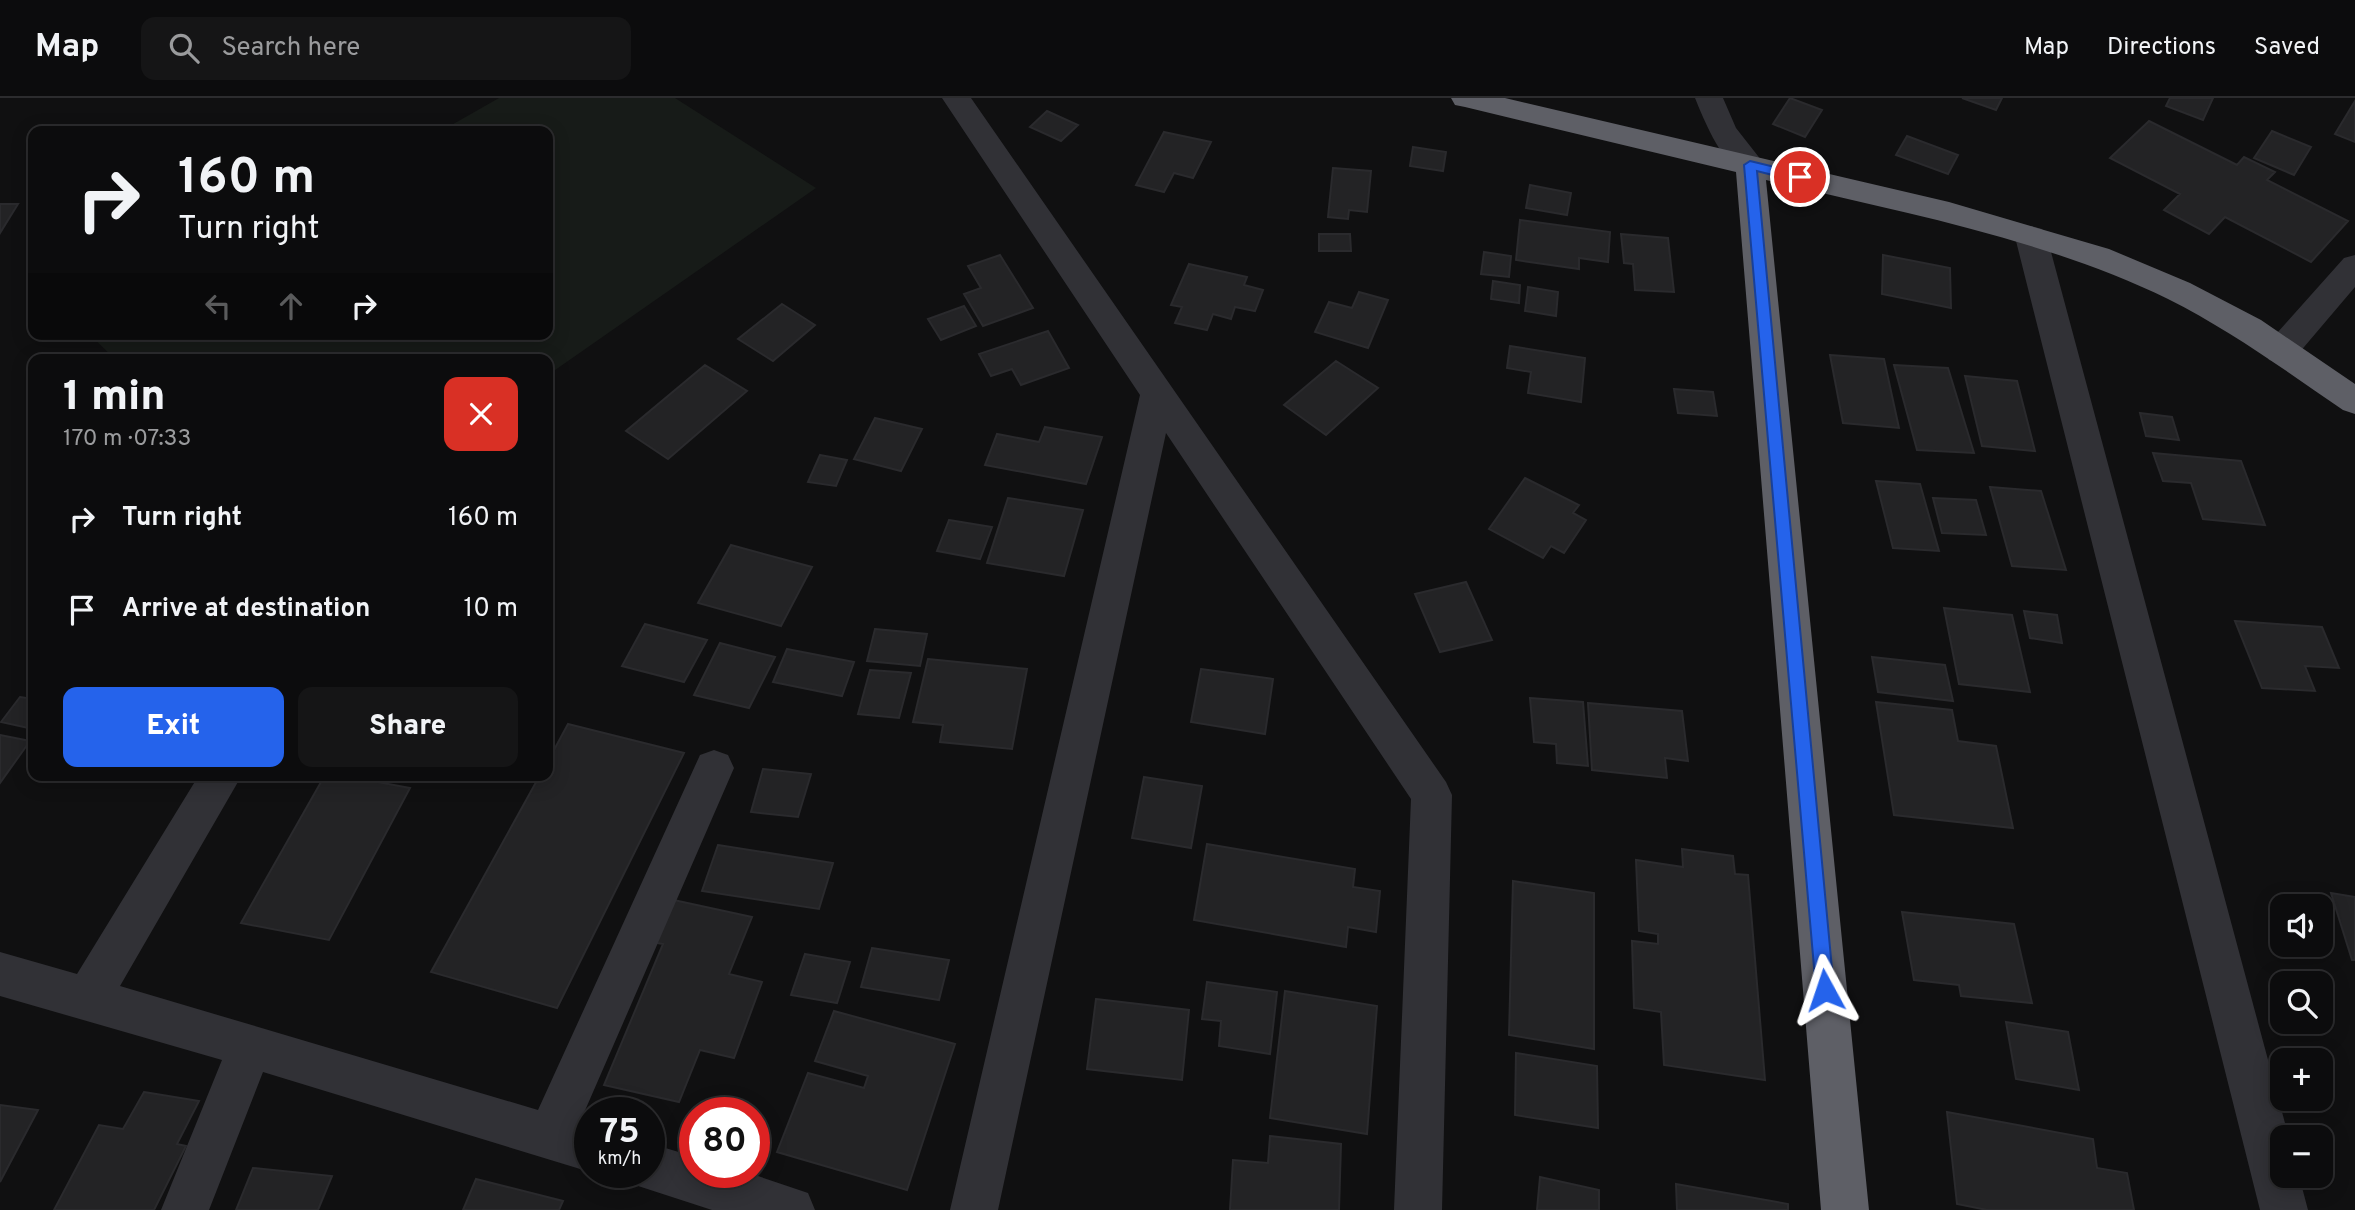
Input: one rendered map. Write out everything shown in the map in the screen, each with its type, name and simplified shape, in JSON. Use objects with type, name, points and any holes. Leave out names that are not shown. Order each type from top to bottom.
[{"type":"highway","points":[[1465,98],[1949,212],[2098,257],[2179,291],[2249,329],[2355,401]]},
{"type":"highway","points":[[1750,165],[1845,1210]]},
{"type":"street","points":[[956,98],[1432,795],[1418,1210]]},
{"type":"street","points":[[1709,98],[1723,131],[1750,165]]},
{"type":"street","points":[[2031,237],[2284,1210]]},
{"type":"street","points":[[2281,351],[2355,266]]},
{"type":"street","points":[[974,1210],[1158,391]]},
{"type":"street","points":[[0,974],[251,1046],[570,1143],[714,768]]},
{"type":"street","points":[[87,999],[218,781]]},
{"type":"street","points":[[185,1210],[251,1046]]},
{"type":"street","points":[[665,1172],[791,1210]]},
{"type":"shaded area","points":[[499,98],[675,98],[816,188],[553,372],[553,354],[110,354],[95,340],[553,340],[553,126],[450,126]]},
{"type":"building","points":[[1790,98],[1822,110],[1805,137],[1773,124]]},
{"type":"building","points":[[1962,98],[2002,98],[1996,110]]},
{"type":"building","points":[[2170,98],[2213,98],[2203,120],[2166,106]]},
{"type":"building","points":[[2355,101],[2355,142],[2335,134]]},
{"type":"building","points":[[1047,111],[1078,125],[1061,141],[1030,127]]},
{"type":"building","points":[[2149,121],[2237,165],[2244,157],[2275,172],[2267,180],[2348,221],[2311,262],[2225,217],[2209,234],[2164,210],[2180,194],[2110,158]]},
{"type":"building","points":[[2272,131],[2311,147],[2294,175],[2254,158]]},
{"type":"building","points":[[1164,132],[1211,142],[1193,178],[1174,173],[1164,192],[1136,185]]},
{"type":"building","points":[[1907,136],[1958,155],[1948,174],[1896,155]]},
{"type":"building","points":[[1413,147],[1446,152],[1443,171],[1410,166]]},
{"type":"building","points":[[1333,168],[1371,171],[1367,212],[1349,210],[1348,219],[1328,217]]},
{"type":"building","points":[[1530,185],[1571,193],[1567,215],[1526,208]]},
{"type":"building","points":[[0,204],[18,204],[0,233]]},
{"type":"building","points":[[1520,220],[1610,232],[1608,262],[1579,258],[1579,269],[1516,260]]},
{"type":"building","points":[[1319,234],[1350,234],[1351,251],[1319,251]]},
{"type":"building","points":[[1621,234],[1668,238],[1674,292],[1635,290],[1633,264],[1624,263]]},
{"type":"building","points":[[1484,252],[1511,256],[1509,277],[1481,274]]},
{"type":"building","points":[[1000,255],[1033,308],[983,326],[964,294],[981,288],[968,266]]},
{"type":"building","points":[[1883,255],[1950,268],[1951,308],[1882,294]]},
{"type":"building","points":[[1189,264],[1247,277],[1244,285],[1263,290],[1255,311],[1235,307],[1231,319],[1213,314],[1207,330],[1175,323],[1182,307],[1171,305]]},
{"type":"building","points":[[1493,281],[1520,285],[1519,303],[1491,299]]},
{"type":"building","points":[[1528,287],[1558,292],[1556,316],[1525,311]]},
{"type":"building","points":[[1359,292],[1388,300],[1368,348],[1315,332],[1329,302],[1352,308]]},
{"type":"building","points":[[782,304],[815,325],[773,361],[738,339]]},
{"type":"building","points":[[964,306],[976,326],[941,340],[928,319]]},
{"type":"building","points":[[1048,331],[1069,368],[1021,385],[1012,369],[991,376],[979,354]]},
{"type":"building","points":[[1510,346],[1585,358],[1581,402],[1528,393],[1531,372],[1507,368]]},
{"type":"building","points":[[1830,355],[1884,359],[1899,428],[1843,423]]},
{"type":"building","points":[[1336,361],[1378,388],[1326,435],[1284,405]]},
{"type":"building","points":[[705,365],[747,391],[668,459],[626,431]]},
{"type":"building","points":[[1894,365],[1948,368],[1974,453],[1917,450]]},
{"type":"building","points":[[1965,376],[2017,381],[2035,451],[1982,446]]},
{"type":"building","points":[[1674,389],[1713,392],[1717,416],[1678,413]]},
{"type":"building","points":[[2140,413],[2172,417],[2179,440],[2146,436]]},
{"type":"building","points":[[875,418],[922,429],[901,471],[854,459]]},
{"type":"building","points":[[1045,427],[1102,437],[1086,484],[985,465],[997,434],[1039,442]]},
{"type":"building","points":[[2153,453],[2241,461],[2265,525],[2203,519],[2191,483],[2163,481]]},
{"type":"building","points":[[820,455],[847,460],[836,486],[808,482]]},
{"type":"building","points":[[1525,478],[1579,505],[1573,513],[1586,520],[1564,553],[1551,546],[1543,558],[1489,529]]},
{"type":"building","points":[[1876,481],[1920,484],[1939,551],[1893,548]]},
{"type":"building","points":[[1990,487],[2041,491],[2066,570],[2012,566]]},
{"type":"building","points":[[1008,498],[1083,510],[1064,576],[987,563]]},
{"type":"building","points":[[1933,498],[1976,500],[1986,535],[1942,533]]},
{"type":"building","points":[[949,520],[992,527],[980,559],[937,551]]},
{"type":"building","points":[[731,545],[812,567],[781,626],[698,603]]},
{"type":"building","points":[[1466,582],[1492,640],[1440,652],[1415,594]]},
{"type":"building","points":[[1944,608],[2012,615],[2030,692],[1959,684]]},
{"type":"building","points":[[2024,611],[2057,615],[2062,643],[2030,638]]},
{"type":"building","points":[[2235,621],[2322,627],[2339,668],[2305,666],[2315,691],[2262,688]]},
{"type":"building","points":[[645,624],[707,640],[684,682],[622,666]]},
{"type":"building","points":[[875,629],[927,634],[920,666],[867,661]]},
{"type":"building","points":[[720,643],[775,657],[749,708],[694,695]]},
{"type":"building","points":[[787,649],[854,662],[842,696],[773,682]]},
{"type":"building","points":[[1872,657],[1945,665],[1953,701],[1878,692]]},
{"type":"building","points":[[928,659],[1027,669],[1012,749],[940,742],[943,725],[913,722]]},
{"type":"building","points":[[1201,669],[1273,679],[1265,734],[1191,722]]},
{"type":"building","points":[[870,670],[911,673],[899,718],[858,714]]},
{"type":"building","points":[[20,697],[28,698],[28,728],[1,722]]},
{"type":"building","points":[[1530,698],[1583,702],[1588,766],[1557,763],[1556,744],[1534,742]]},
{"type":"building","points":[[1876,702],[1952,710],[1958,741],[1996,746],[2013,828],[1894,815]]},
{"type":"building","points":[[1588,703],[1682,711],[1688,761],[1665,758],[1667,778],[1592,770]]},
{"type":"building","points":[[568,724],[684,753],[557,1008],[431,972],[537,781],[553,781],[553,752]]},
{"type":"building","points":[[0,735],[28,741],[28,744],[0,783]]},
{"type":"building","points":[[763,769],[811,774],[798,817],[751,812]]},
{"type":"building","points":[[1144,777],[1202,786],[1191,848],[1132,838]]},
{"type":"building","points":[[322,781],[372,781],[410,788],[329,940],[241,923]]},
{"type":"building","points":[[1207,844],[1355,869],[1353,887],[1380,891],[1376,932],[1348,927],[1346,947],[1194,920]]},
{"type":"building","points":[[718,845],[833,863],[819,909],[702,891]]},
{"type":"building","points":[[1682,849],[1733,856],[1735,874],[1748,875],[1765,1080],[1664,1065],[1661,1012],[1634,1008],[1632,941],[1658,944],[1658,934],[1639,931],[1636,860],[1683,867]]},
{"type":"building","points":[[1513,881],[1594,893],[1594,1049],[1509,1035]]},
{"type":"building","points":[[2331,894],[2355,897],[2355,960],[2352,960]]},
{"type":"building","points":[[669,899],[752,917],[729,974],[762,982],[734,1058],[700,1050],[679,1102],[604,1085],[663,944],[651,942]]},
{"type":"building","points":[[1902,912],[2014,924],[2032,1003],[1961,996],[1959,985],[1914,980]]},
{"type":"building","points":[[872,948],[949,960],[939,1000],[861,987]]},
{"type":"building","points":[[805,954],[850,962],[837,1003],[791,995]]},
{"type":"building","points":[[1207,982],[1277,992],[1270,1054],[1219,1046],[1221,1021],[1202,1019]]},
{"type":"building","points":[[1285,991],[1377,1006],[1367,1134],[1270,1118]]},
{"type":"building","points":[[1096,999],[1189,1010],[1182,1080],[1087,1069]]},
{"type":"building","points":[[834,1011],[955,1044],[907,1190],[777,1152],[808,1073],[864,1088],[868,1076],[815,1061]]},
{"type":"building","points":[[2006,1022],[2068,1032],[2079,1090],[2016,1079]]},
{"type":"building","points":[[1516,1053],[1597,1066],[1598,1128],[1515,1115]]},
{"type":"building","points":[[144,1092],[199,1101],[177,1144],[186,1146],[154,1210],[54,1210],[99,1125],[123,1129]]},
{"type":"building","points":[[0,1105],[38,1110],[0,1182]]},
{"type":"building","points":[[1947,1112],[2093,1139],[2097,1168],[2127,1173],[2134,1210],[1987,1210],[1957,1204]]},
{"type":"building","points":[[1270,1136],[1341,1144],[1339,1210],[1230,1210],[1233,1160],[1268,1163]]},
{"type":"building","points":[[253,1168],[332,1176],[318,1210],[236,1210]]},
{"type":"building","points":[[1540,1177],[1599,1190],[1599,1210],[1537,1210]]},
{"type":"building","points":[[476,1179],[563,1201],[559,1210],[463,1210]]},
{"type":"building","points":[[1676,1184],[1788,1204],[1788,1210],[1677,1210]]},
{"type":"route","points":[[1800,177],[1750,165],[1825,990]]}]
